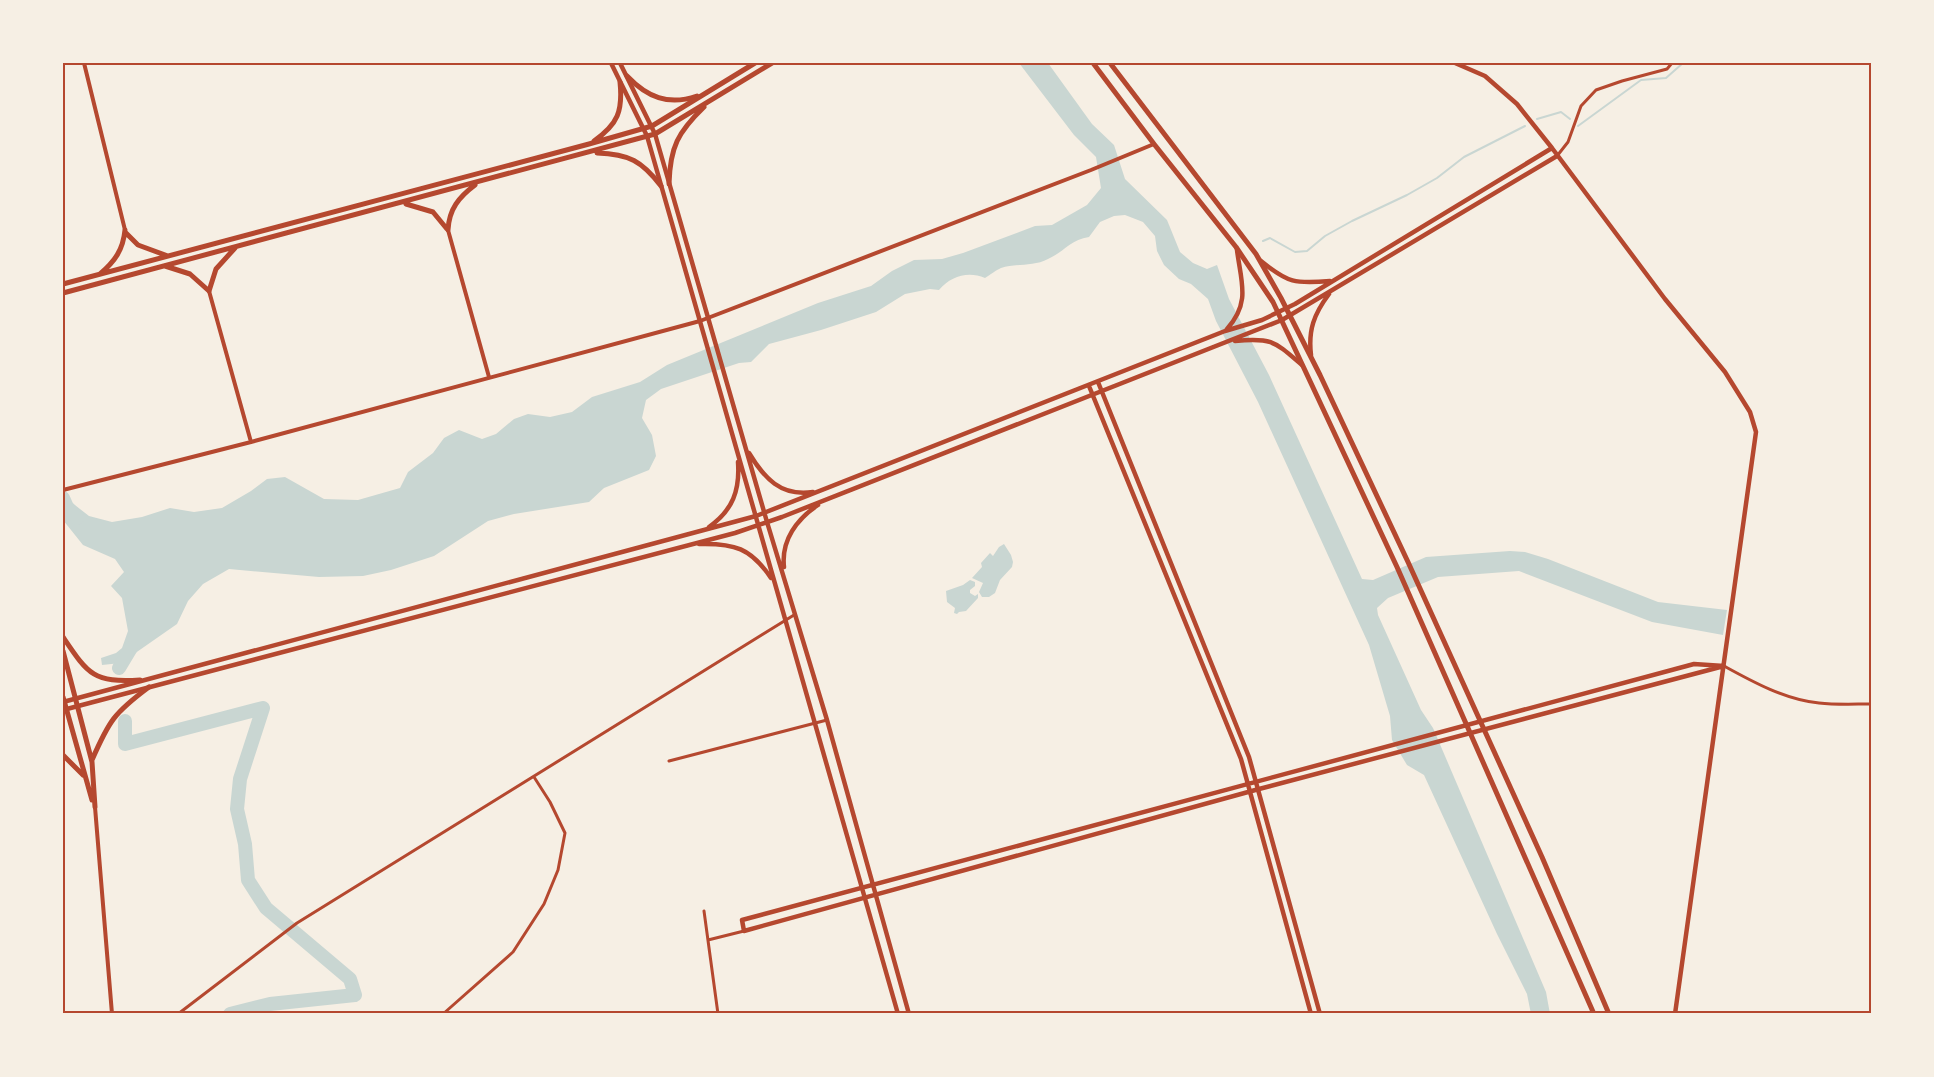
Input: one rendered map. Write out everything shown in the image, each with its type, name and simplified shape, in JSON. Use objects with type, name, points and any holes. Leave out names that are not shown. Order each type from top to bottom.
[{"type":"main road","points":[[611,63],[647,136],[898,1014]]},
{"type":"main road","points":[[620,63],[655,134],[764,513],[827,720],[874,896],[909,1014]]},
{"type":"main road","points":[[63,284],[652,126],[755,63]]},
{"type":"main road","points":[[63,293],[655,134],[772,63]]},
{"type":"main road","points":[[1093,63],[1236,247],[1265,289],[1282,320],[1397,567],[1594,1014]]},
{"type":"main road","points":[[1110,63],[1256,254],[1290,316],[1419,586],[1542,857],[1609,1014]]},
{"type":"main road","points":[[1455,63],[1485,76],[1517,104],[1665,299],[1725,372],[1750,412],[1756,432],[1675,1014]]},
{"type":"main road","points":[[627,76],[644,92],[660,100],[681,101],[707,93]]},
{"type":"main road","points":[[590,144],[615,122],[620,108],[620,82]]},
{"type":"main road","points":[[669,184],[670,157],[679,134],[690,120],[714,98]]},
{"type":"main road","points":[[95,807],[84,776],[64,700],[76,699],[756,516],[1225,331],[1262,321],[1286,309],[1552,148]]},
{"type":"main road","points":[[590,153],[632,158],[645,166],[661,186]]},
{"type":"main road","points":[[65,709],[767,522],[1282,320],[1557,156]]},
{"type":"main road","points":[[448,230],[450,213],[456,203],[478,183]]},
{"type":"main road","points":[[402,203],[433,212],[448,230]]},
{"type":"main road","points":[[125,230],[131,240],[138,245],[168,256]]},
{"type":"main road","points":[[99,275],[119,254],[125,230]]},
{"type":"main road","points":[[164,266],[190,274],[209,291],[216,269],[237,247]]},
{"type":"main road","points":[[1225,331],[1239,314],[1244,296],[1236,247]]},
{"type":"main road","points":[[1256,254],[1286,280],[1310,283],[1332,281]]},
{"type":"main road","points":[[1311,358],[1312,324],[1318,309],[1331,291]]},
{"type":"main road","points":[[1230,342],[1255,339],[1272,342],[1303,365]]},
{"type":"main road","points":[[1098,382],[1245,746],[1257,781],[1320,1014]]},
{"type":"main road","points":[[1089,386],[1241,759],[1311,1014]]},
{"type":"main road","points":[[745,446],[762,472],[779,488],[804,494],[822,491]]},
{"type":"main road","points":[[693,533],[718,521],[735,498],[739,484],[737,450]]},
{"type":"main road","points":[[785,579],[783,563],[785,547],[792,531],[807,514],[825,500]]},
{"type":"main road","points":[[691,544],[726,544],[741,549],[755,557],[775,583]]},
{"type":"main road","points":[[63,637],[86,668],[99,678],[113,681],[140,680]]},
{"type":"main road","points":[[63,651],[92,762],[95,807]]},
{"type":"main road","points":[[1694,664],[1724,666],[1251,791],[744,931],[742,920],[862,887],[1694,664]]},
{"type":"main road","points":[[92,762],[114,717],[127,703],[149,687]]},
{"type":"main road","points":[[63,755],[84,776]]},
{"type":"street","points":[[84,63],[125,230]]},
{"type":"street","points":[[1557,156],[1568,142],[1581,106],[1596,90],[1667,69],[1672,63]]},
{"type":"street","points":[[63,490],[251,442],[700,321],[1154,144]]},
{"type":"street","points":[[448,230],[489,377]]},
{"type":"street","points":[[209,291],[251,442]]},
{"type":"street","points":[[178,1014],[297,923],[796,614]]},
{"type":"street","points":[[1724,666],[1747,679],[1792,698],[1818,703],[1871,704]]},
{"type":"street","points":[[669,761],[827,720]]},
{"type":"street","points":[[443,1014],[513,952],[544,904],[558,870],[566,833],[534,777]]},
{"type":"street","points":[[95,807],[112,1014]]},
{"type":"street","points":[[704,911],[718,1014]]},
{"type":"street","points":[[708,940],[744,931]]},
{"type":"shaded area","points":[[1019,63],[1048,63],[1092,124],[1114,145],[1125,179],[1167,220],[1180,252],[1193,263],[1207,269],[1217,265],[1229,299],[1269,375],[1362,579],[1373,580],[1426,557],[1525,552],[1658,602],[1727,610],[1723,635],[1652,622],[1519,571],[1438,577],[1388,598],[1377,608],[1378,615],[1421,710],[1433,728],[1546,992],[1550,1014],[1531,1014],[1527,994],[1424,775],[1407,765],[1392,740],[1390,716],[1369,645],[1258,402],[1216,321],[1208,299],[1191,284],[1179,279],[1164,265],[1157,251],[1155,236],[1143,222],[1125,215],[1114,216],[1100,222],[1089,237],[1072,243],[1054,256],[1042,261],[1001,268],[985,278],[972,275],[960,276],[949,281],[939,290],[930,289],[905,294],[876,312],[769,344],[751,362],[739,363],[661,389],[646,400],[642,418],[652,435],[656,456],[649,470],[604,488],[589,502],[514,514],[488,521],[434,556],[391,570],[363,576],[319,577],[229,569],[203,584],[188,601],[177,624],[121,663],[102,665],[101,658],[116,653],[122,648],[128,631],[122,598],[111,586],[124,572],[115,559],[83,545],[63,520],[63,508],[71,502],[89,516],[112,522],[142,517],[170,508],[194,512],[222,508],[267,479],[285,477],[324,499],[358,500],[400,488],[408,472],[433,453],[444,438],[459,430],[482,439],[496,434],[514,419],[528,414],[550,417],[572,412],[592,397],[640,382],[667,365],[818,303],[871,286],[892,271],[914,260],[942,259],[1035,226],[1052,225],[1087,205],[1101,188],[1096,157],[1074,135]]},
{"type":"shaded area","points":[[1004,544],[1011,555],[1012,567],[1000,580],[995,593],[989,597],[982,597],[979,592],[983,583],[972,578],[990,553],[993,556]]},
{"type":"shaded area","points":[[970,580],[975,582],[975,586],[970,593],[975,596],[978,594],[978,598],[966,611],[954,613],[955,608],[947,602],[946,591]]},
{"type":"waterway","points":[[1578,126],[1641,80],[1666,78],[1683,63]]},
{"type":"waterway","points":[[1537,119],[1561,112],[1570,119]]},
{"type":"waterway","points":[[1263,241],[1270,238],[1295,252],[1307,251],[1325,236],[1407,195],[1437,178],[1464,157],[1525,126]]},
{"type":"waterway","points":[[63,498],[67,507],[77,518]]},
{"type":"waterway","points":[[119,668],[131,648]]},
{"type":"waterway","points":[[125,721],[125,744],[263,708],[240,779],[237,809],[245,844],[248,880],[266,908],[350,979],[355,995],[270,1004],[230,1014]]}]
